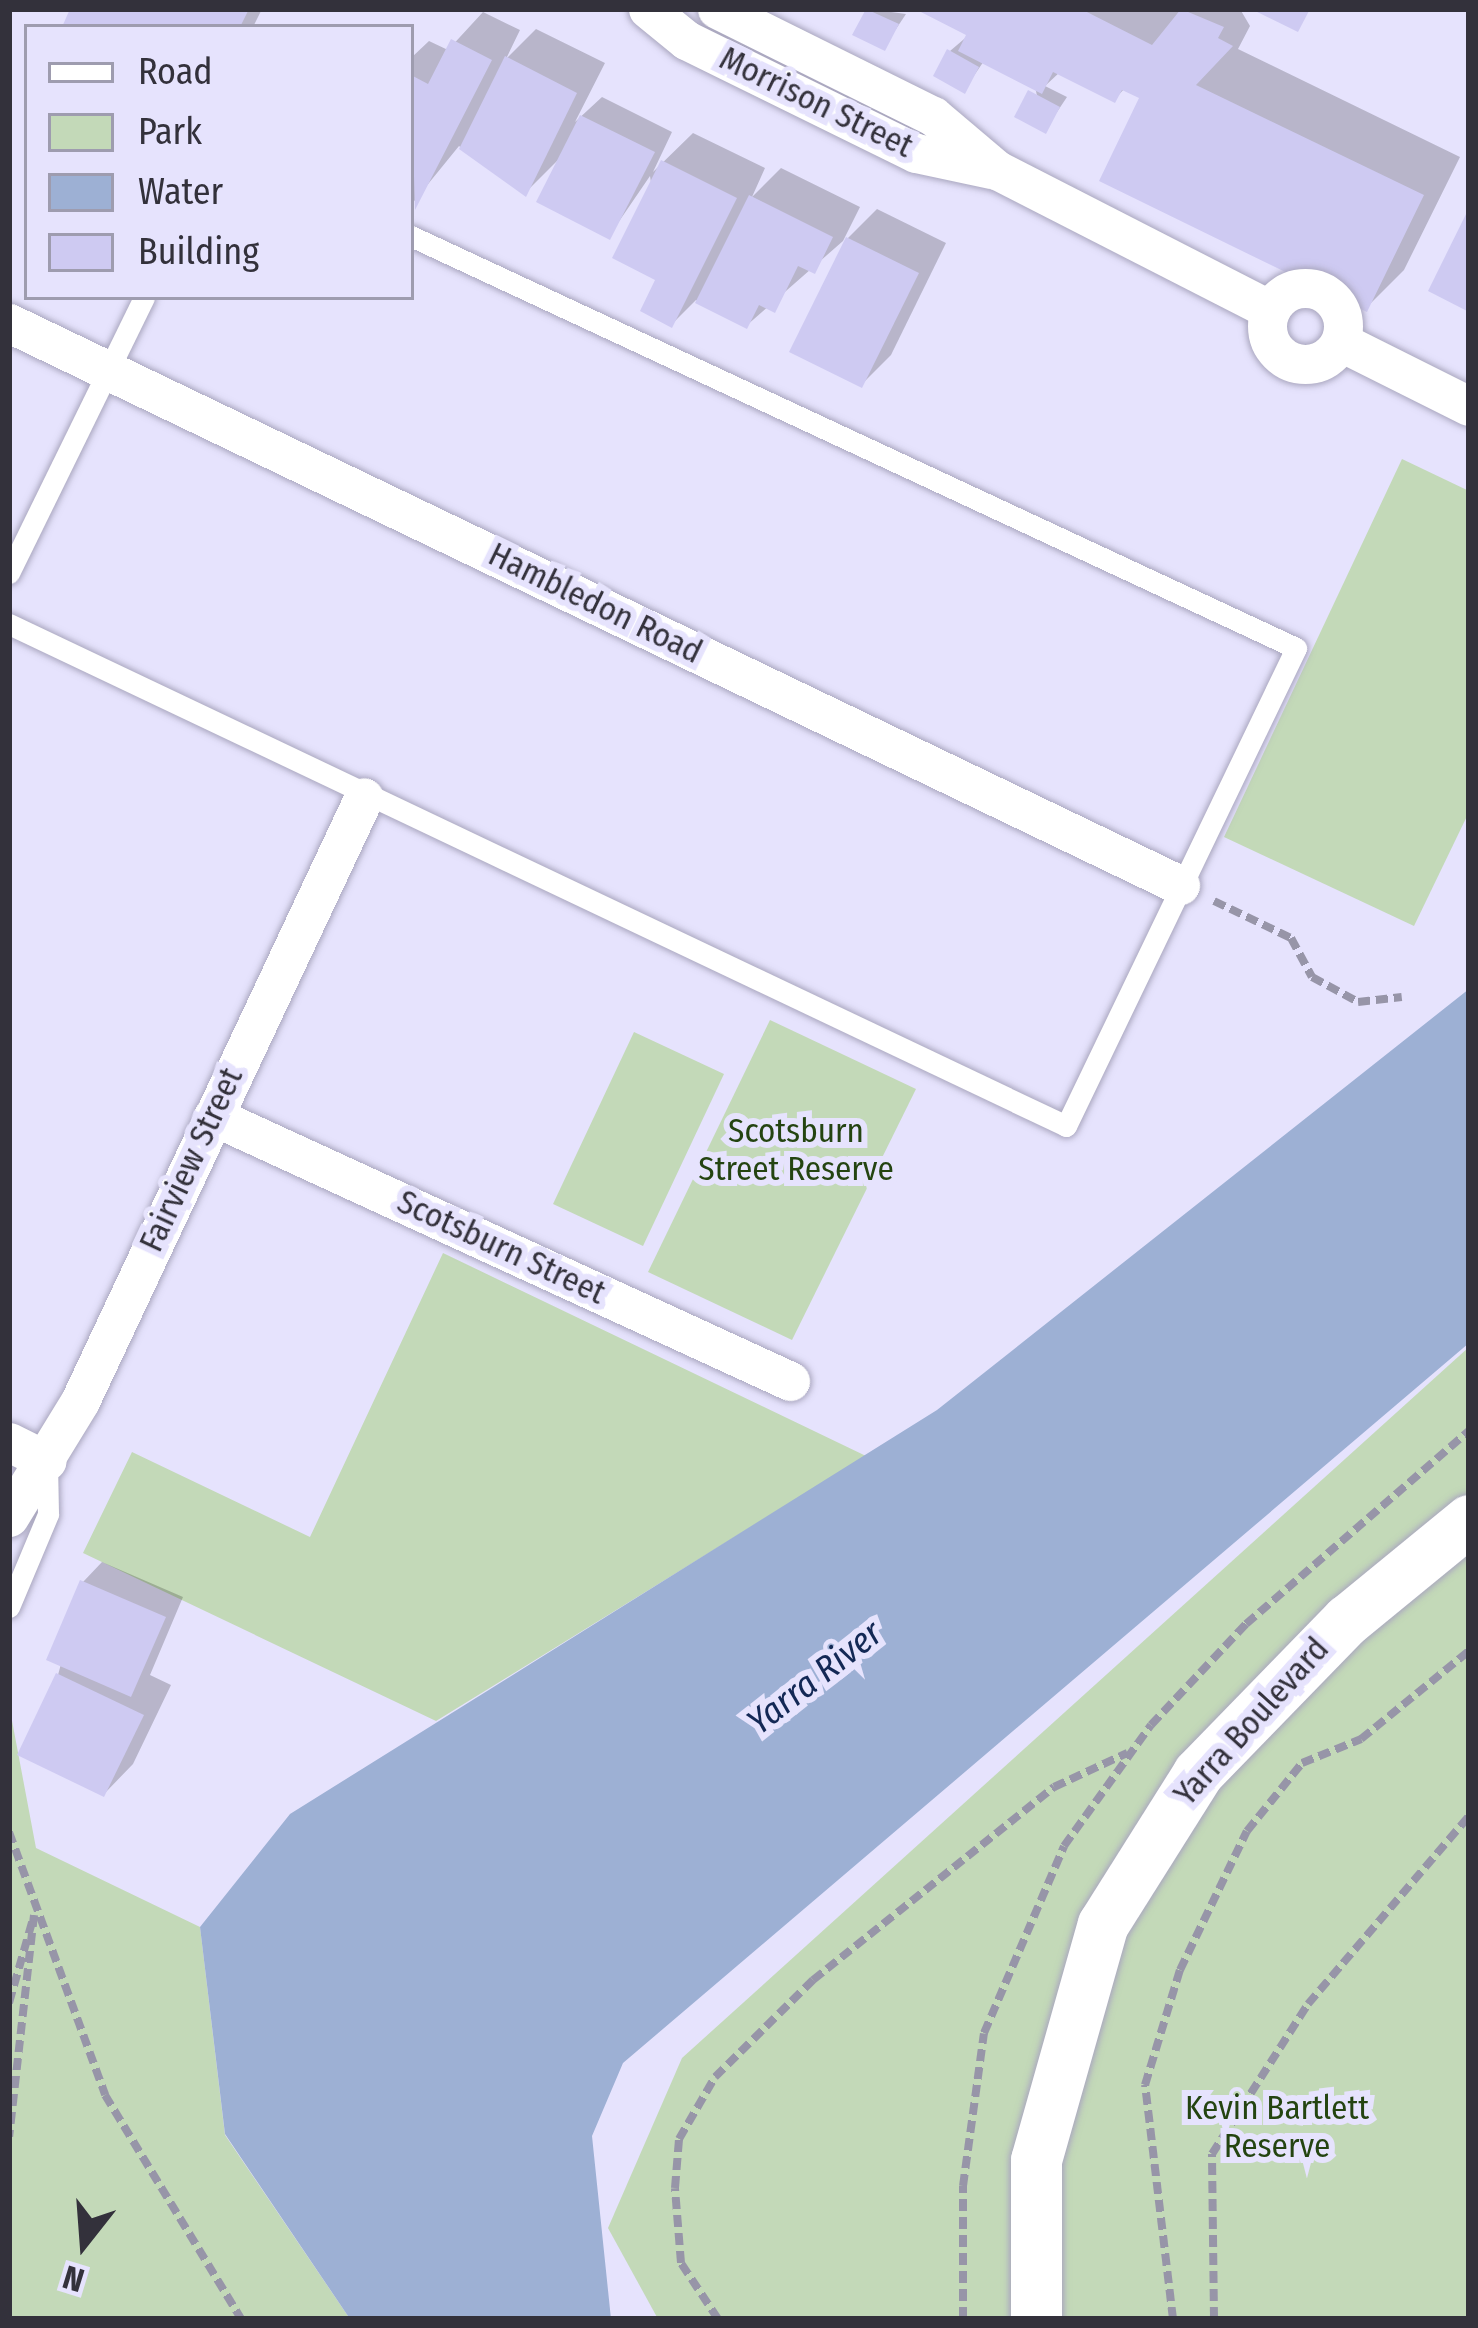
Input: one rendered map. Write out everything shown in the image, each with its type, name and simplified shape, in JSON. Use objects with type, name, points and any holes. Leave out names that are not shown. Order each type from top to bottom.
[{"type":"street","name":"Morrison Street","points":[[648,9],[686,40],[916,153],[997,170]]},
{"type":"street","name":"Morrison Street","points":[[717,9],[933,116],[997,170],[1270,310]]},
{"type":"street","points":[[1321,291],[1339,307],[1341,342],[1313,364],[1289,361],[1268,334],[1270,310],[1287,292],[1321,291]]},
{"type":"street","name":"Hambledon Road","points":[[9,323],[1180,885]]},
{"type":"street","points":[[1341,342],[1469,406]]},
{"type":"street","name":"Fairview Street","points":[[9,1516],[47,1461],[364,797]]},
{"type":"street","name":"Scotsburn Street","points":[[213,1116],[790,1381]]},
{"type":"street","points":[[9,1442],[47,1461]]},
{"type":"street","name":"Yarra Boulevard","points":[[1036,2319],[1036,2160],[1103,1924],[1198,1773],[1347,1620],[1469,1520]]},
{"type":"lane","points":[[9,624],[364,797],[1066,1126],[1296,648],[414,237]]},
{"type":"lane","points":[[9,573],[143,300]]},
{"type":"lane","points":[[9,1607],[48,1514],[47,1461]]},
{"type":"path","points":[[1180,885],[1291,938],[1312,977],[1358,1002],[1402,997]]},
{"type":"path","points":[[963,2319],[963,2186],[984,2032],[1064,1846],[1132,1751],[1246,1624],[1469,1431]]},
{"type":"path","points":[[1173,2319],[1145,2085],[1180,1970],[1246,1831],[1302,1763],[1360,1738],[1469,1651]]},
{"type":"path","points":[[718,2319],[681,2263],[675,2188],[679,2139],[715,2077],[813,1980],[1054,1786],[1132,1751]]},
{"type":"path","points":[[1214,2319],[1212,2154],[1308,2004],[1469,1816]]},
{"type":"path","points":[[9,1832],[34,1915],[59,1949],[105,2095],[242,2319]]},
{"type":"path","points":[[9,2003],[34,1915]]},
{"type":"path","points":[[9,2137],[34,1915]]},
{"type":"green space","points":[[1402,459],[1469,491],[1469,812],[1414,926],[1224,837]]},
{"type":"green space","name":"Scotsburn Street Reserve","points":[[770,1020],[916,1089],[792,1340],[648,1272]]},
{"type":"green space","points":[[634,1032],[724,1074],[643,1246],[553,1204]]},
{"type":"green space","points":[[443,1253],[866,1456],[436,1721],[83,1553],[132,1452],[310,1537]]},
{"type":"green space","name":"Kevin Bartlett Reserve","points":[[1469,1347],[1469,2319],[658,2319],[608,2228],[682,2058]]},
{"type":"green space","points":[[10,1710],[36,1848],[200,1927],[225,2135],[350,2319],[9,2319]]},
{"type":"water","name":"Yarra River","points":[[1469,989],[1469,1343],[623,2063],[592,2136],[611,2319],[350,2319],[225,2134],[200,1927],[290,1814],[937,1410]]},
{"type":"building","points":[[70,9],[249,9],[242,24],[63,24]]},
{"type":"building","points":[[866,9],[899,24],[885,51],[852,35]]},
{"type":"building","points":[[915,9],[1081,9],[1152,45],[1181,9],[1224,27],[1218,38],[1233,46],[1196,85],[1424,195],[1367,312],[1099,181],[1139,98],[1122,90],[1115,103],[1053,72],[1042,94],[958,51],[966,35]]},
{"type":"building","points":[[1251,9],[1310,9],[1298,32]]},
{"type":"building","points":[[451,39],[492,60],[415,210],[414,77],[428,84]]},
{"type":"building","points":[[947,49],[979,67],[965,94],[933,76]]},
{"type":"building","points":[[505,56],[577,93],[526,197],[459,149]]},
{"type":"building","points":[[1028,90],[1060,107],[1046,134],[1014,117]]},
{"type":"building","points":[[580,115],[655,152],[610,240],[536,202]]},
{"type":"building","points":[[661,160],[737,198],[672,328],[640,311],[655,280],[612,258]]},
{"type":"building","points":[[749,195],[833,237],[815,274],[798,266],[775,313],[759,305],[747,329],[695,303]]},
{"type":"building","points":[[1469,208],[1469,312],[1428,291]]},
{"type":"building","points":[[846,237],[919,273],[862,388],[789,352]]},
{"type":"building","points":[[80,1580],[166,1617],[131,1697],[46,1660]]},
{"type":"building","points":[[56,1673],[144,1715],[104,1797],[17,1755]]}]
